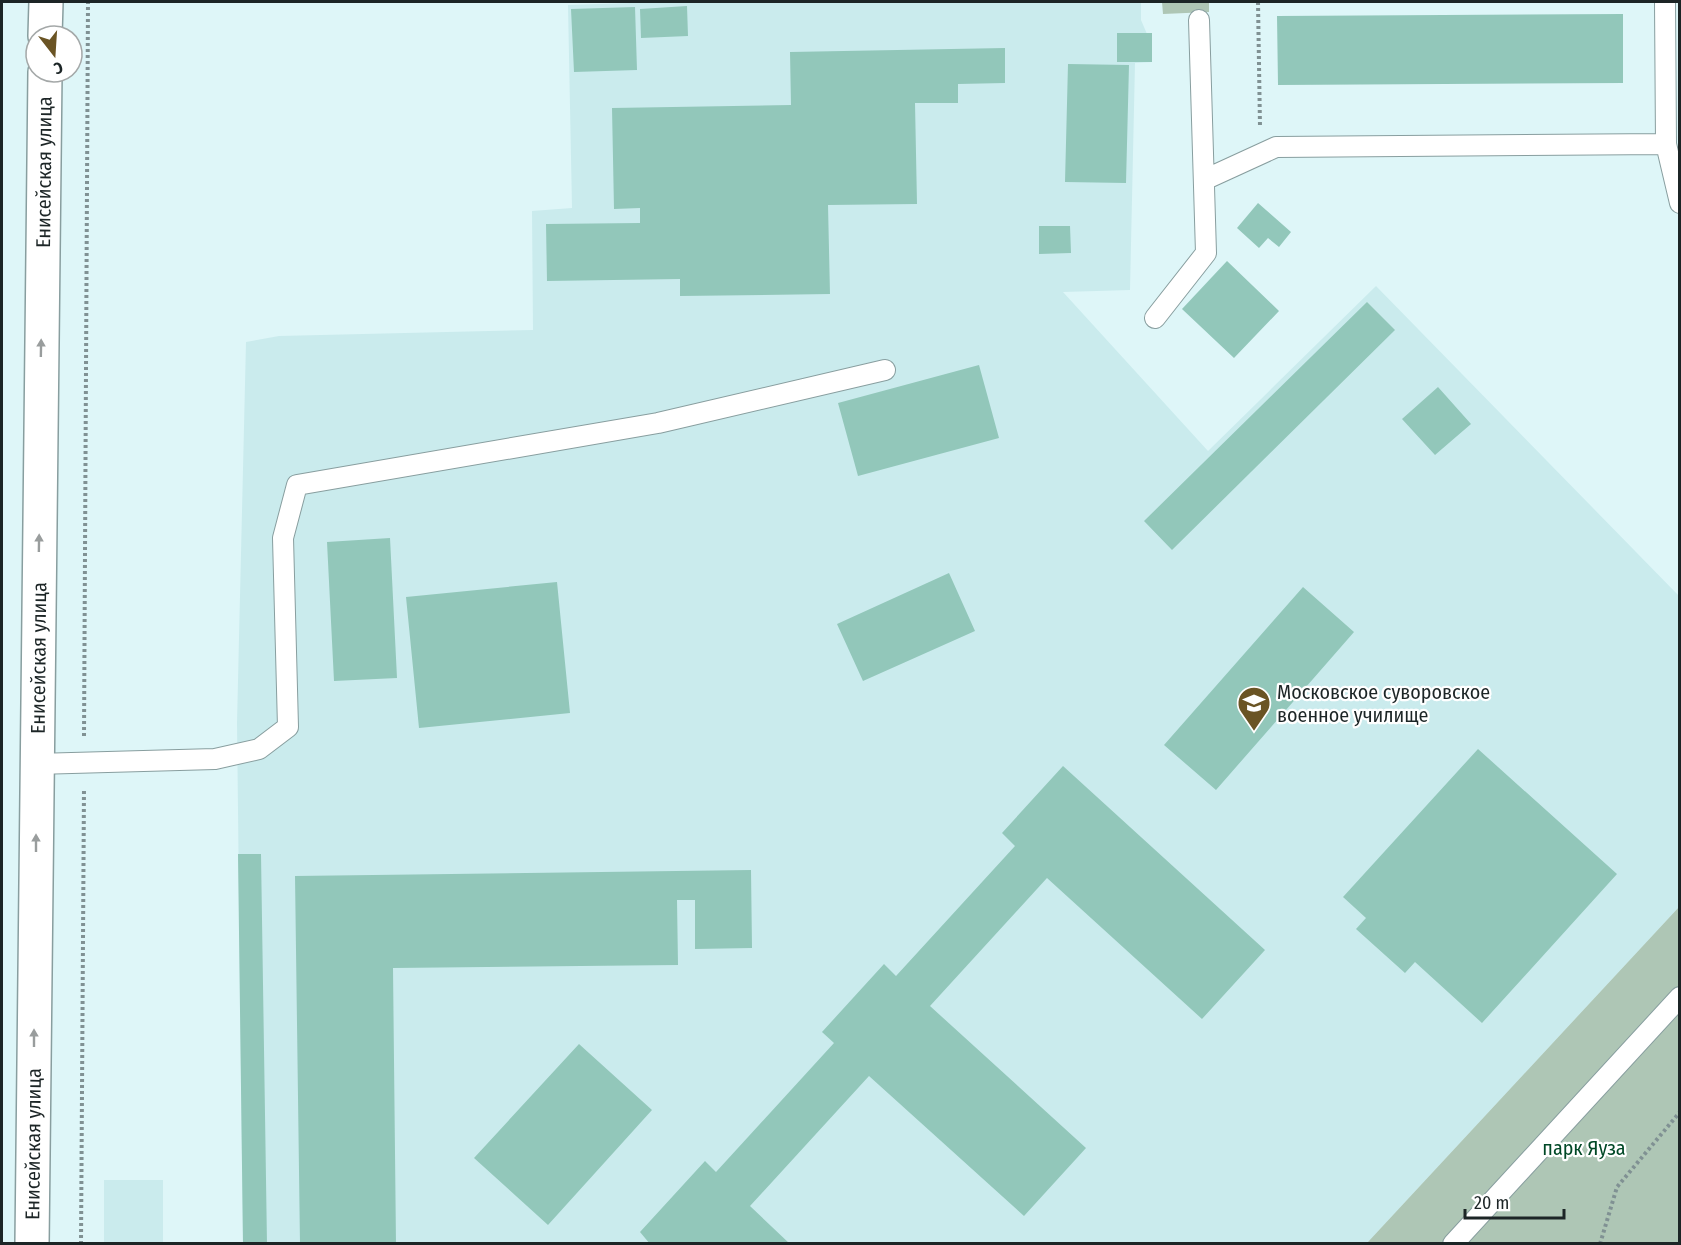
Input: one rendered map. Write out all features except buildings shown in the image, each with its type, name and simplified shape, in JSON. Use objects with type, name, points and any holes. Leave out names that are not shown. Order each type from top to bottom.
[{"type":"main road","points":[[45,24],[46,2]]},
{"type":"main road","name":"Енисейская улица","points":[[32,1244],[45,84]]},
{"type":"lane","points":[[1665,2],[1666,144],[1680,203]]},
{"type":"lane","points":[[1155,318],[1206,253],[1199,20]]},
{"type":"lane","points":[[1204,180],[1276,147],[1666,144]]},
{"type":"lane","points":[[36,764],[215,759],[259,749],[288,727],[283,538],[297,485],[658,423],[885,370]]},
{"type":"lane","points":[[1453,1244],[1680,997]]},
{"type":"path","points":[[81,1244],[88,2]]},
{"type":"path","points":[[1258,2],[1260,154]]},
{"type":"path","points":[[1600,1244],[1617,1187],[1680,1112]]},
{"type":"shaded area","points":[[661,2],[1141,2],[1141,20],[1147,34],[1152,33],[1152,62],[1135,63],[1130,290],[1063,292],[1208,451],[1376,286],[1679,596],[1679,907],[1367,1243],[243,1244],[237,723],[246,342],[279,336],[533,330],[532,211],[572,208],[568,5]]},
{"type":"shaded area","points":[[104,1180],[163,1180],[163,1243],[104,1243]]},
{"type":"green space","points":[[1162,2],[1209,2],[1209,12],[1163,14]]},
{"type":"green space","name":"парк Яуза","points":[[1679,907],[1679,1243],[1367,1243]]},
{"type":"place","name":"Московское суворовское военное училище","points":[[1254,732]]}]
